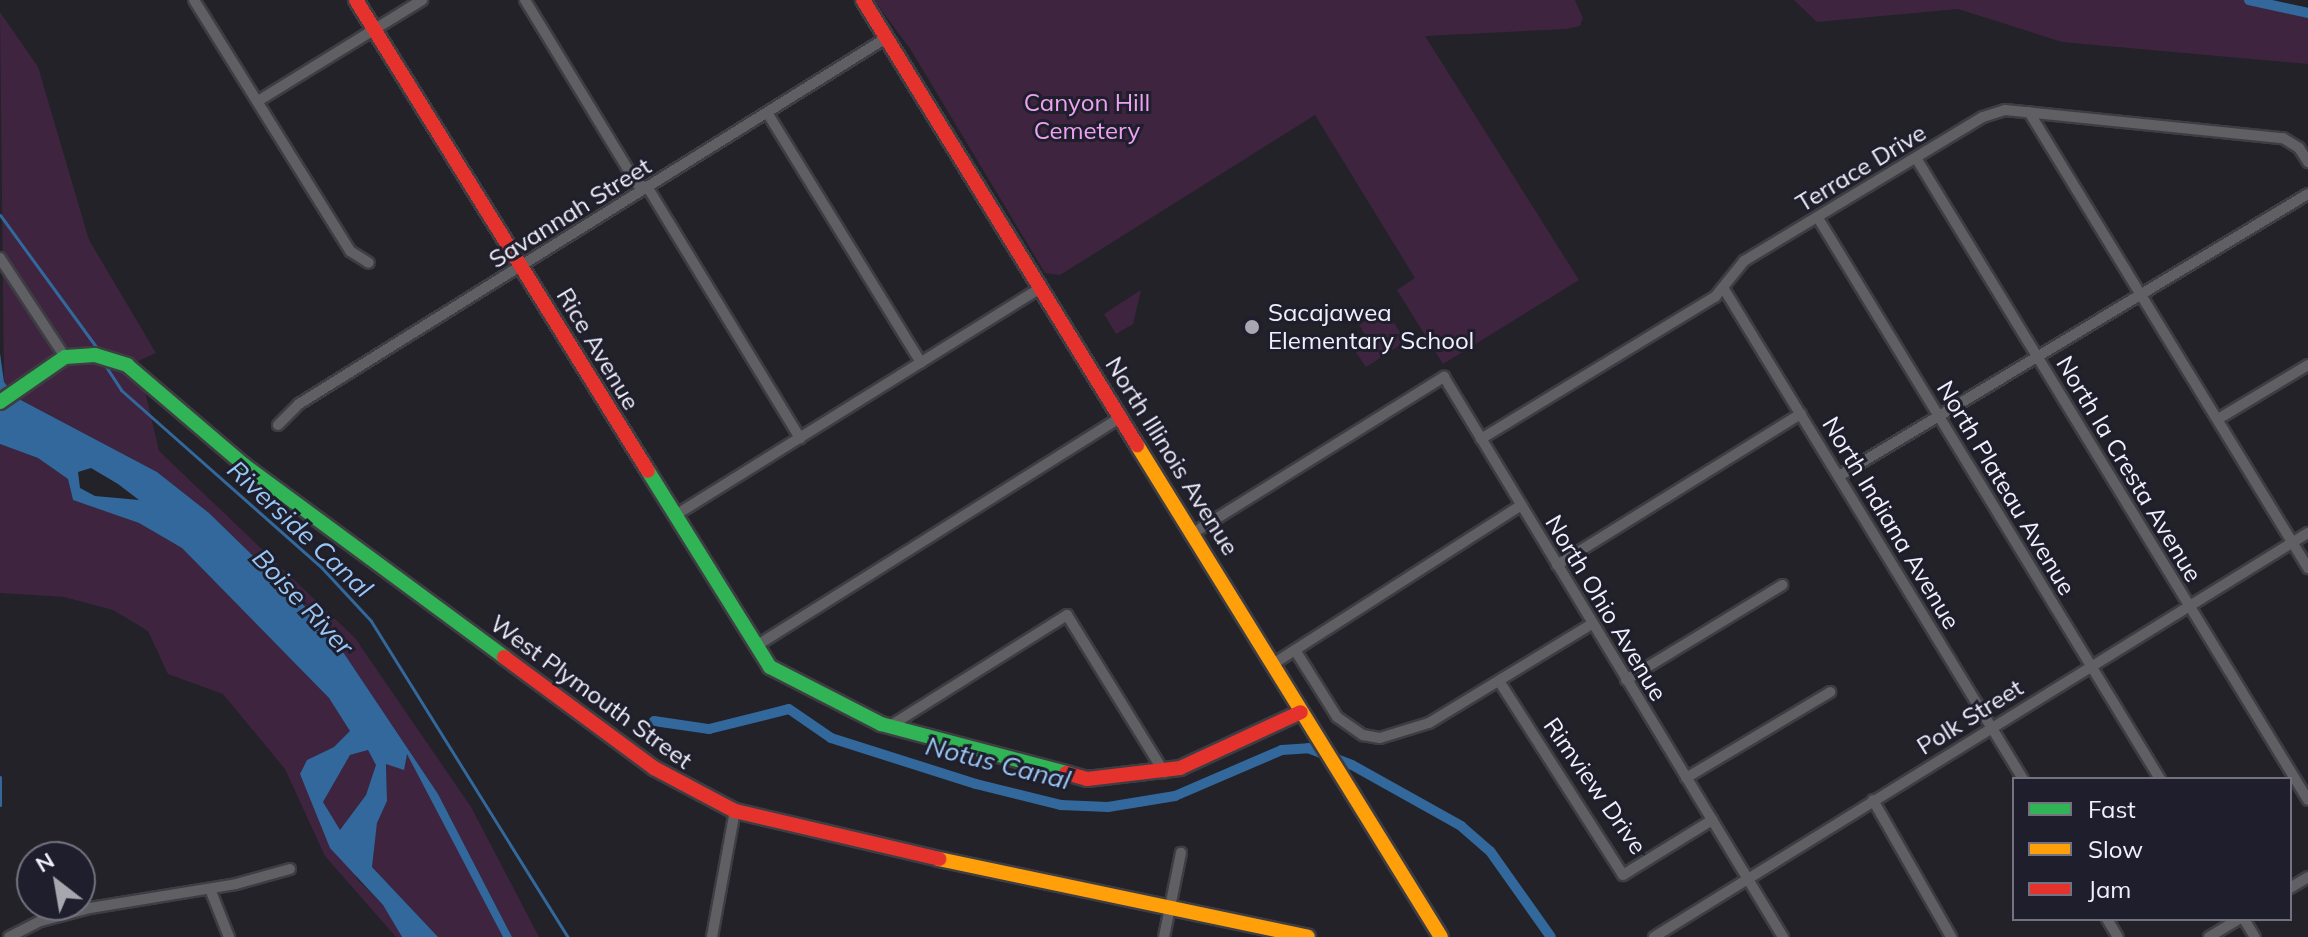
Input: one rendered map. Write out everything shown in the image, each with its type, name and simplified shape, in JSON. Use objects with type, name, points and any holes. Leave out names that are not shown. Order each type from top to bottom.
[{"type":"street","points":[[194,0],[350,251],[369,263]]},
{"type":"street","name":"Rice Avenue","points":[[356,0],[770,667],[824,697],[890,726]]},
{"type":"street","points":[[258,101],[422,0]]},
{"type":"street","points":[[525,0],[637,184],[648,188],[800,438]]},
{"type":"street","name":"North Illinois Avenue","points":[[863,0],[1122,416],[1317,741],[1441,937]]},
{"type":"street","name":"Savannah Street","points":[[278,425],[299,404],[886,38]]},
{"type":"street","name":"Terrace Drive","points":[[1481,439],[1724,289],[1744,261],[1983,117],[2005,110],[2283,138],[2299,148],[2308,162]]},
{"type":"street","points":[[2029,112],[2308,568]]},
{"type":"street","points":[[768,114],[921,363]]},
{"type":"street","name":"North la Cresta Avenue","points":[[1916,158],[2308,800]]},
{"type":"street","points":[[1839,476],[2308,194]]},
{"type":"street","name":"North Plateau Avenue","points":[[1818,218],[2159,777]]},
{"type":"street","points":[[0,258],[65,357]]},
{"type":"street","points":[[674,516],[1041,288]]},
{"type":"street","name":"North Indiana Avenue","points":[[1724,289],[2022,777]]},
{"type":"street","name":"West Plymouth Street","points":[[0,402],[65,357],[102,356],[127,365],[244,465],[654,768],[735,811],[808,832],[1308,937]]},
{"type":"street","points":[[2218,419],[2308,365]]},
{"type":"street","name":"North Ohio Avenue","points":[[1193,533],[1444,377],[1783,937]]},
{"type":"street","points":[[1557,565],[1801,414]]},
{"type":"street","points":[[756,646],[1122,416]]},
{"type":"street","points":[[1273,664],[1522,505]]},
{"type":"street","name":"Polk Street","points":[[1654,937],[2308,533]]},
{"type":"street","points":[[1626,680],[1782,585]]},
{"type":"street","points":[[890,726],[1067,615],[1164,772]]},
{"type":"street","points":[[1295,650],[1337,717],[1363,735],[1380,738],[1410,733],[1592,624]]},
{"type":"street","name":"Rimview Drive","points":[[1499,681],[1623,875],[1712,820]]},
{"type":"street","points":[[1686,778],[1830,692]]},
{"type":"street","points":[[890,726],[1059,775],[1087,779],[1164,772],[1301,712]]},
{"type":"street","points":[[1873,800],[1951,937]]},
{"type":"street","points":[[712,937],[735,811]]},
{"type":"street","points":[[1164,937],[1181,853]]},
{"type":"street","points":[[0,932],[8,937],[41,921],[90,908],[210,889],[290,869]]},
{"type":"street","points":[[210,889],[229,937]]},
{"type":"street","points":[[2209,937],[2237,921]]},
{"type":"street","points":[[2243,921],[2255,937]]},
{"type":"green space","name":"Canyon Hill Cemetery","points":[[874,0],[1575,0],[1583,18],[1580,26],[1425,36],[1579,280],[1443,364],[1397,290],[1415,278],[1315,115],[1060,275],[1045,273],[911,50]]},
{"type":"green space","points":[[1794,0],[2258,0],[2308,11],[2308,64],[2062,42],[1958,9],[1817,22]]},
{"type":"green space","points":[[0,12],[38,67],[89,240],[156,353],[138,361],[159,451],[355,638],[471,807],[539,937],[512,937],[438,794],[327,628],[209,513],[157,472],[17,398],[4,382]]},
{"type":"green space","points":[[1141,290],[1133,324],[1116,334],[1104,314]]},
{"type":"green space","points":[[1384,308],[1406,341],[1366,367],[1355,351],[1376,338],[1369,341],[1359,325]]},
{"type":"green space","points":[[0,444],[38,458],[68,479],[73,500],[139,523],[182,548],[329,698],[351,731],[334,747],[307,760],[300,775],[358,880],[383,905],[402,937],[396,937],[325,856],[285,769],[223,694],[168,674],[148,631],[113,610],[64,597],[0,593]]},
{"type":"green space","points":[[368,750],[377,765],[366,795],[340,831],[323,802],[350,755]]},
{"type":"green space","points":[[407,753],[433,796],[503,937],[438,937],[372,867],[377,823],[387,801],[386,763],[404,761]]},
{"type":"water","points":[[0,353],[4,382],[17,398],[157,472],[209,513],[327,628],[438,794],[512,937],[503,937],[407,754],[404,770],[386,764],[387,801],[377,823],[372,867],[438,937],[402,937],[383,905],[330,848],[300,774],[307,760],[334,747],[350,731],[329,698],[182,548],[139,523],[73,500],[68,479],[38,458],[0,444]],"holes":[[[91,468],[118,484],[139,500],[95,496],[80,488],[78,472]],[[368,750],[376,765],[366,795],[340,830],[323,802],[350,755]]]},
{"type":"waterway","points":[[2249,0],[2308,13]]},
{"type":"waterway","name":"Riverside Canal","points":[[0,215],[99,351]]},
{"type":"waterway","name":"Riverside Canal","points":[[103,362],[121,390],[322,568],[371,621],[568,937]]},
{"type":"waterway","name":"Notus Canal","points":[[654,721],[709,729],[789,709],[831,738],[976,784],[1061,805],[1108,807],[1175,796],[1282,750],[1308,748],[1352,765],[1461,826],[1490,851],[1551,937]]},
{"type":"waterway","points":[[0,777],[0,805]]},
{"type":"traffic: fast","points":[[0,402],[65,357],[95,355],[127,365],[244,465],[504,657]]},
{"type":"traffic: fast","points":[[648,471],[770,667],[881,724],[1066,773]]},
{"type":"traffic: slow","points":[[1137,445],[1441,937]]},
{"type":"traffic: slow","points":[[939,859],[1308,937]]},
{"type":"traffic: jam","points":[[356,0],[648,471]]},
{"type":"traffic: jam","points":[[863,0],[1137,445]]},
{"type":"traffic: jam","points":[[504,657],[654,768],[735,811],[939,859]]},
{"type":"traffic: jam","points":[[1066,773],[1087,779],[1180,768],[1301,712]]},
{"type":"place","name":"Sacajawea Elementary School","points":[[1252,327]]},
{"type":"water label","name":"Boise River","points":[[303,602]]}]
